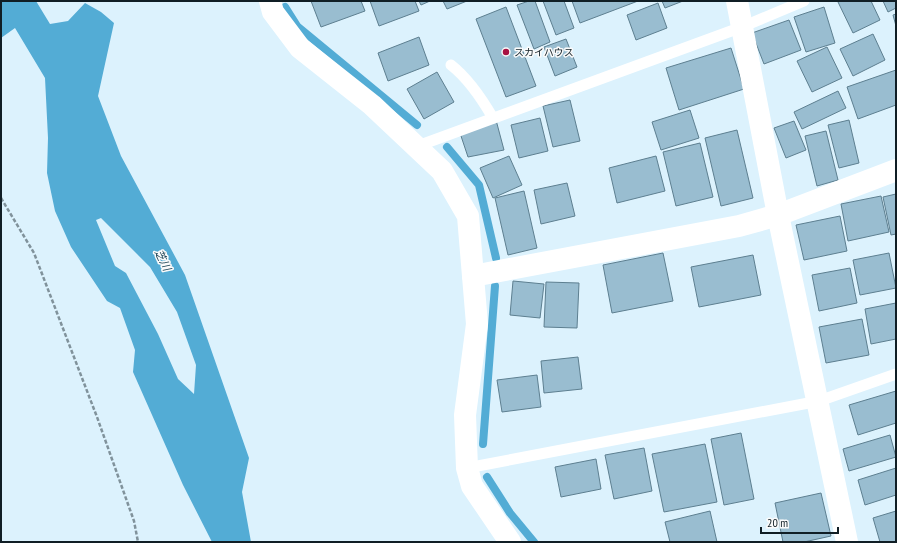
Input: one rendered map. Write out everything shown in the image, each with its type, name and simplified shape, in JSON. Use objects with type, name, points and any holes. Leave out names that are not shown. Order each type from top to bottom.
[{"type":"street","points":[[270,1],[273,12],[300,48],[372,106],[414,147],[442,171],[468,216],[477,324],[466,415],[467,468],[472,486],[510,542]]},
{"type":"street","points":[[737,1],[778,215],[848,542]]},
{"type":"street","points":[[473,276],[739,226],[778,215],[896,170]]},
{"type":"lane","points":[[414,147],[742,27],[804,1]]},
{"type":"lane","points":[[451,65],[481,98],[493,118]]},
{"type":"lane","points":[[467,468],[819,401],[896,374]]},
{"type":"path","points":[[1,198],[34,253],[100,424],[134,521],[138,542]]},
{"type":"water","name":"芝川","points":[[1,1],[36,1],[50,24],[68,21],[85,3],[101,12],[114,23],[98,96],[121,156],[185,275],[249,458],[242,492],[251,542],[212,542],[183,485],[133,372],[135,350],[120,308],[107,301],[71,247],[55,211],[47,173],[48,138],[45,78],[15,28],[1,38]],"holes":[[[101,218],[150,267],[177,312],[196,365],[194,394],[178,379],[158,334],[126,273],[115,266],[96,220]]]},
{"type":"building","points":[[311,1],[361,1],[365,11],[321,27]]},
{"type":"building","points":[[370,1],[415,1],[419,11],[379,26]]},
{"type":"building","points":[[419,1],[430,1],[421,5]]},
{"type":"building","points":[[443,1],[467,1],[447,9]]},
{"type":"building","points":[[529,1],[535,1],[550,42],[534,49],[517,5]]},
{"type":"building","points":[[543,1],[564,1],[574,28],[556,35]]},
{"type":"building","points":[[572,1],[638,1],[580,23]]},
{"type":"building","points":[[662,1],[683,1],[665,8]]},
{"type":"building","points":[[871,1],[880,20],[853,33],[838,2]]},
{"type":"building","points":[[883,1],[896,1],[896,8],[888,12]]},
{"type":"building","points":[[658,3],[667,28],[636,40],[627,15]]},
{"type":"building","name":"スカイハウス","points":[[506,7],[536,86],[506,97],[476,19]]},
{"type":"building","points":[[824,7],[835,43],[806,52],[794,17]]},
{"type":"building","points":[[896,14],[896,26],[893,15]]},
{"type":"building","points":[[789,20],[801,50],[764,64],[752,33]]},
{"type":"building","points":[[873,34],[885,60],[853,76],[840,49]]},
{"type":"building","points":[[419,37],[429,65],[388,81],[378,53]]},
{"type":"building","points":[[566,39],[577,67],[555,76],[544,47]]},
{"type":"building","points":[[827,47],[842,78],[812,92],[797,61]]},
{"type":"building","points":[[731,48],[744,89],[679,110],[666,68]]},
{"type":"building","points":[[896,70],[896,105],[858,119],[847,87]]},
{"type":"building","points":[[437,72],[454,102],[424,119],[407,89]]},
{"type":"building","points":[[838,91],[846,108],[802,129],[794,112]]},
{"type":"building","points":[[570,100],[580,141],[553,147],[543,106]]},
{"type":"building","points":[[690,110],[699,138],[661,150],[652,122]]},
{"type":"building","points":[[540,118],[548,151],[519,158],[511,125]]},
{"type":"building","points":[[496,120],[504,150],[468,157],[460,133]]},
{"type":"building","points":[[849,120],[859,163],[839,168],[828,125]]},
{"type":"building","points":[[794,121],[806,150],[786,158],[774,128]]},
{"type":"building","points":[[737,130],[753,198],[721,206],[705,138]]},
{"type":"building","points":[[826,131],[838,180],[817,186],[805,136]]},
{"type":"building","points":[[700,143],[713,197],[676,206],[663,152]]},
{"type":"building","points":[[509,156],[522,185],[493,198],[480,168]]},
{"type":"building","points":[[656,156],[665,191],[617,203],[609,168]]},
{"type":"building","points":[[567,183],[575,216],[541,224],[534,190]]},
{"type":"building","points":[[524,191],[537,248],[508,255],[495,198]]},
{"type":"building","points":[[896,194],[896,234],[891,235],[883,197]]},
{"type":"building","points":[[881,196],[889,232],[848,241],[841,204]]},
{"type":"building","points":[[840,216],[847,251],[804,260],[796,225]]},
{"type":"building","points":[[663,253],[673,301],[612,313],[603,265]]},
{"type":"building","points":[[889,253],[896,288],[860,295],[853,260]]},
{"type":"building","points":[[753,255],[761,295],[699,307],[691,267]]},
{"type":"building","points":[[850,268],[857,303],[819,311],[812,275]]},
{"type":"building","points":[[513,281],[544,284],[540,318],[510,315]]},
{"type":"building","points":[[546,282],[579,283],[577,328],[544,327]]},
{"type":"building","points":[[896,303],[896,339],[871,344],[865,309]]},
{"type":"building","points":[[862,319],[869,355],[826,363],[819,327]]},
{"type":"building","points":[[578,357],[582,389],[544,393],[541,361]]},
{"type":"building","points":[[537,375],[541,407],[502,412],[497,380]]},
{"type":"building","points":[[896,391],[896,423],[858,435],[849,405]]},
{"type":"building","points":[[741,433],[754,499],[724,505],[711,439]]},
{"type":"building","points":[[890,435],[896,457],[849,471],[843,449]]},
{"type":"building","points":[[705,444],[717,502],[664,512],[652,454]]},
{"type":"building","points":[[644,448],[652,491],[614,499],[605,455]]},
{"type":"building","points":[[596,459],[601,489],[561,497],[555,467]]},
{"type":"building","points":[[896,468],[896,495],[865,505],[858,480]]},
{"type":"building","points":[[821,493],[831,536],[804,542],[783,542],[775,503]]},
{"type":"building","points":[[710,511],[717,542],[670,542],[665,522]]},
{"type":"building","points":[[896,511],[896,542],[880,542],[873,518]]},
{"type":"waterway","points":[[285,7],[297,26],[417,125]]},
{"type":"waterway","points":[[447,147],[479,185],[496,258]]},
{"type":"waterway","points":[[483,444],[495,286]]},
{"type":"waterway","points":[[487,477],[510,513],[534,542]]},
{"type":"place","name":"スカイハウス","points":[[506,52]]}]
